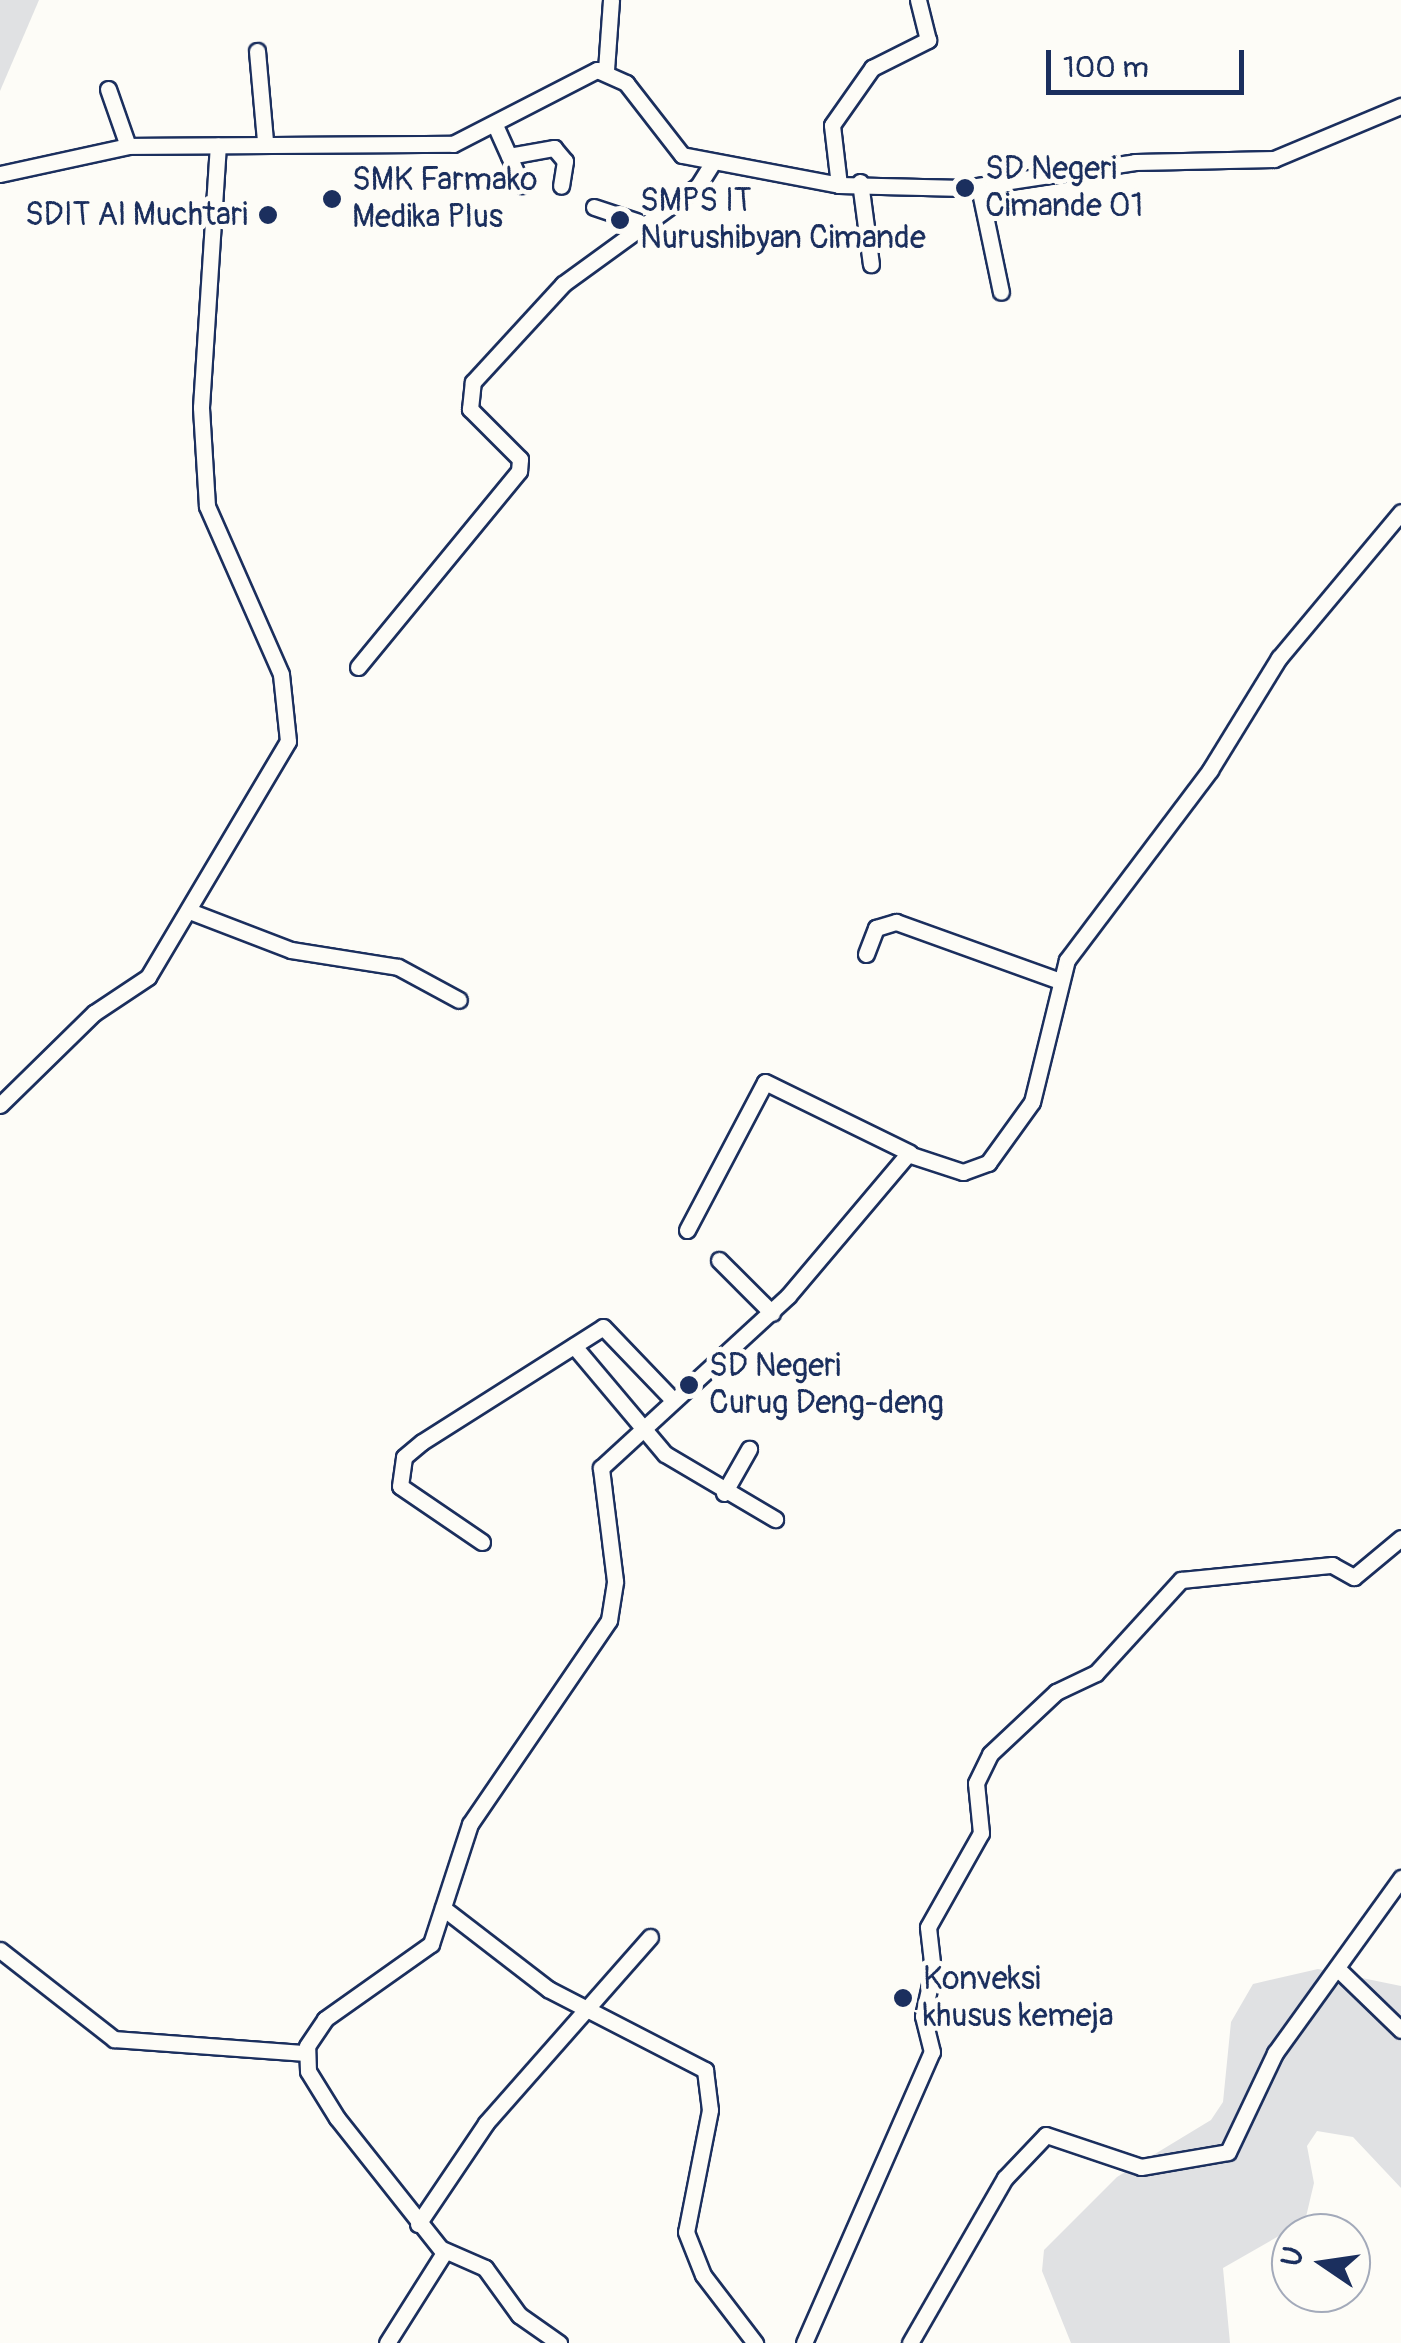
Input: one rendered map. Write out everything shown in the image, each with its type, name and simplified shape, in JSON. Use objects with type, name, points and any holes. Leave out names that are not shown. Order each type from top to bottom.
[{"type":"street","points":[[606,70],[611,0]]},
{"type":"street","points":[[838,186],[832,125],[872,68],[928,40],[918,0]]},
{"type":"street","points":[[258,52],[265,140]]},
{"type":"street","points":[[0,174],[128,146],[218,146],[265,140],[403,150],[453,144],[494,125],[559,84],[606,70]]},
{"type":"street","points":[[606,70],[640,99],[672,149],[712,164],[838,186],[860,182],[979,186],[1135,162],[1274,160],[1401,106]]},
{"type":"street","points":[[108,89],[128,146]]},
{"type":"street","points":[[494,125],[522,185]]},
{"type":"street","points":[[0,1105],[94,1013],[133,992],[192,912],[285,753],[290,725],[280,671],[225,564],[207,506],[200,407],[218,146]]},
{"type":"street","points":[[509,156],[554,148],[565,160],[561,186]]},
{"type":"street","points":[[358,667],[519,471],[520,459],[470,409],[473,382],[562,284],[638,222],[698,186],[712,164]]},
{"type":"street","points":[[860,182],[871,264]]},
{"type":"street","points":[[979,186],[1001,292]]},
{"type":"street","points":[[594,207],[638,222]]},
{"type":"street","points":[[687,1230],[764,1082],[910,1153],[963,1172],[988,1164],[1034,1096],[1058,980],[1210,770],[1279,658],[1401,512]]},
{"type":"street","points":[[192,912],[291,950],[398,967],[459,1000]]},
{"type":"street","points":[[866,954],[876,928],[896,922],[1058,980]]},
{"type":"street","points":[[306,2053],[325,2019],[426,1950],[478,1810],[608,1620],[614,1581],[598,1480],[642,1424],[772,1312],[910,1153]]},
{"type":"street","points":[[719,1260],[772,1312]]},
{"type":"street","points":[[482,1542],[400,1486],[404,1458],[574,1346],[611,1329],[672,1399]]},
{"type":"street","points":[[574,1346],[665,1454],[724,1493],[774,1519]]},
{"type":"street","points":[[724,1493],[749,1449]]},
{"type":"street","points":[[804,2343],[932,2052],[923,2016],[933,1971],[928,1927],[981,1833],[976,1783],[990,1754],[1056,1692],[1096,1673],[1181,1580],[1332,1565],[1357,1576],[1401,1538]]},
{"type":"street","points":[[910,2343],[1005,2178],[1038,2141],[1060,2134],[1141,2167],[1228,2152],[1276,2052],[1401,1878]]},
{"type":"street","points":[[443,1908],[583,2010],[705,2070],[710,2110],[686,2232],[704,2275],[755,2343]]},
{"type":"street","points":[[418,2224],[486,2123],[650,1937]]},
{"type":"street","points":[[0,1950],[114,2039],[306,2053]]},
{"type":"street","points":[[1337,1968],[1401,2030]]},
{"type":"street","points":[[306,2053],[338,2118],[418,2224],[442,2249],[485,2268],[519,2316],[559,2343]]},
{"type":"street","points":[[387,2343],[436,2276],[442,2249]]},
{"type":"shaded area","points":[[0,0],[39,0],[0,91]]},
{"type":"shaded area","points":[[1318,1969],[1401,1986],[1401,2188],[1353,2137],[1317,2131],[1307,2146],[1314,2183],[1307,2213],[1271,2213],[1271,2240],[1223,2268],[1230,2343],[1071,2343],[1042,2271],[1044,2250],[1117,2177],[1211,2120],[1223,2102],[1231,2022],[1253,1984]]},
{"type":"place","name":"SD Negeri Cimande 01","points":[[965,188]]},
{"type":"place","name":"SMK Farmako Medika Plus","points":[[332,199]]},
{"type":"place","name":"SDIT Al Muchtari","points":[[268,215]]},
{"type":"place","name":"SMPS IT Nurushibyan Cimande","points":[[620,220]]},
{"type":"place","name":"SD Negeri Curug Deng-deng","points":[[689,1385]]},
{"type":"place","name":"Konveksi khusus kemeja","points":[[903,1998]]}]
